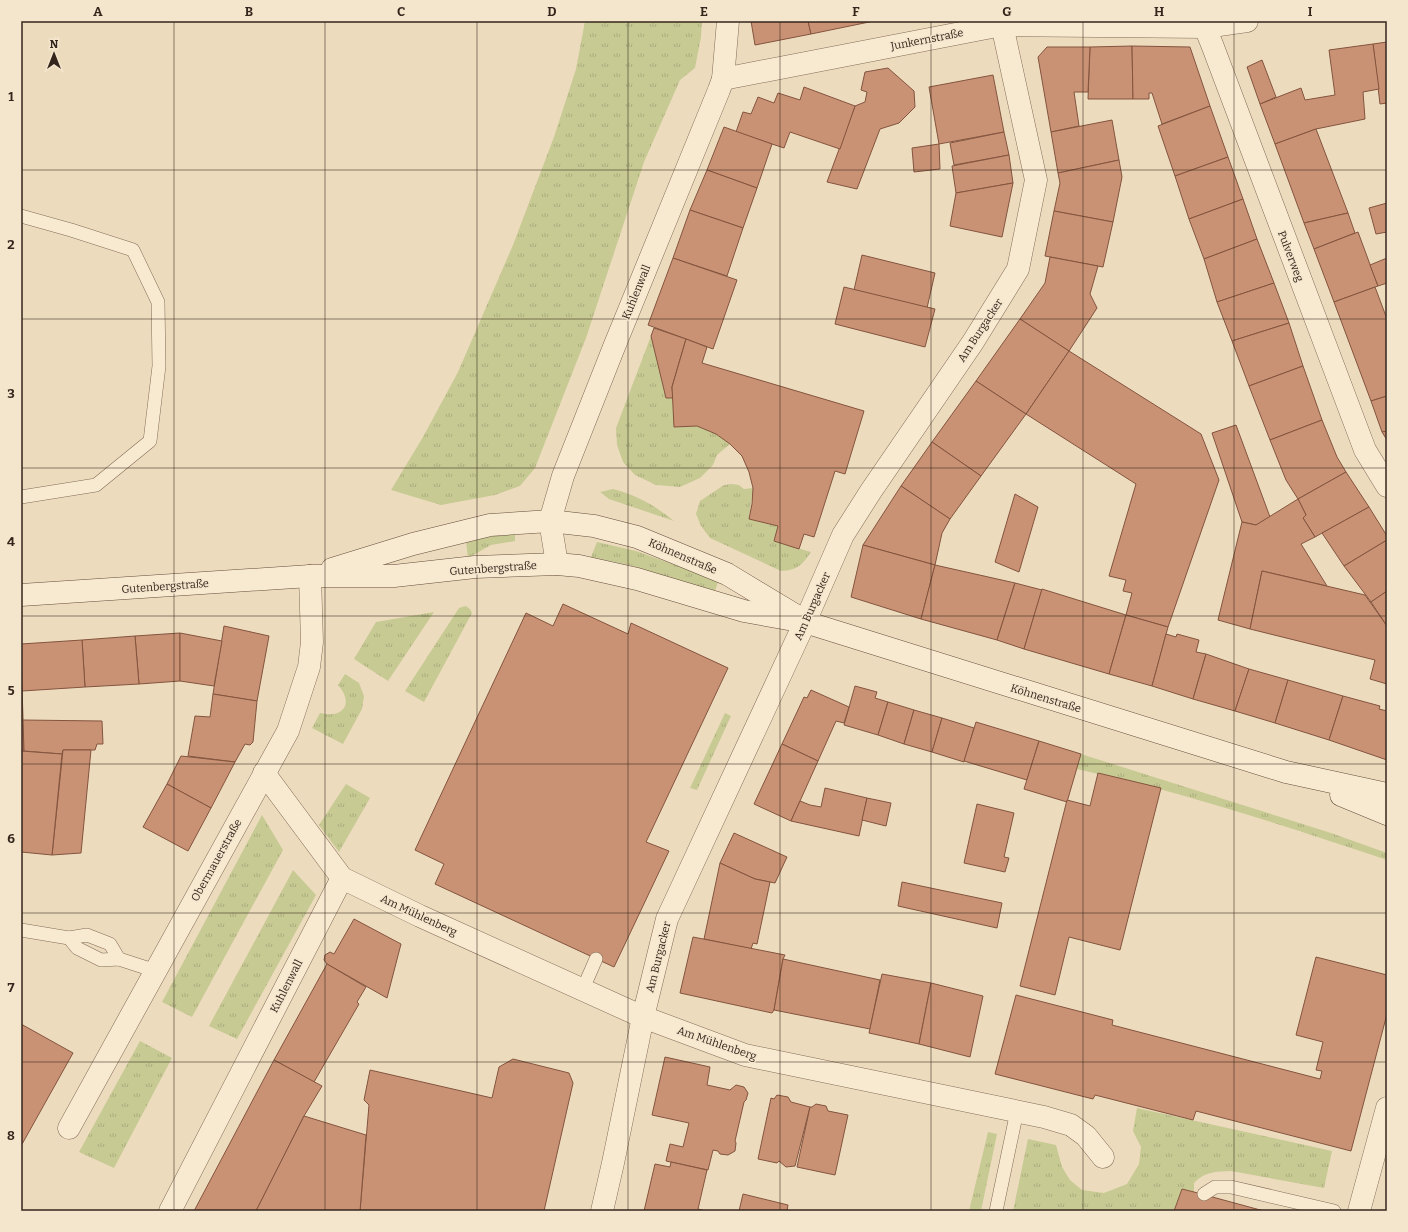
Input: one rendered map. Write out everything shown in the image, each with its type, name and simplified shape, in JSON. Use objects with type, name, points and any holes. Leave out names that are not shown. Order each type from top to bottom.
[{"type":"street","name":"Kuhlenwall","points":[[557,564],[550,521],[564,476],[614,346],[723,79],[728,21]]},
{"type":"street","name":"Junkernstraße","points":[[723,79],[1002,25],[1205,24],[1247,21]]},
{"type":"street","name":"Pulverweg","points":[[1205,24],[1365,450],[1387,486]]},
{"type":"street","name":"Am Burgacker","points":[[604,1203],[643,1017],[666,919],[805,622],[843,535],[871,490],[973,342],[1018,269],[1036,180],[1002,25]]},
{"type":"street","name":"Köhnenstraße","points":[[550,521],[594,526],[637,537],[727,574],[805,622]]},
{"type":"street","name":"Gutenbergstraße","points":[[310,576],[413,544],[457,533],[490,526],[550,521]]},
{"type":"street","name":"Köhnenstraße","points":[[557,564],[579,566],[636,579],[744,611],[805,622],[1286,772],[1387,794]]},
{"type":"street","name":"Gutenbergstraße","points":[[21,595],[310,576],[394,576],[475,567],[557,564]]},
{"type":"street","name":"Obermauerstraße","points":[[69,1128],[288,731],[309,667],[312,642],[310,576]]},
{"type":"street","name":"Köhnenstraße","points":[[1286,772],[1387,814]]},
{"type":"street","points":[[264,773],[342,878]]},
{"type":"street","name":"Kuhlenwall","points":[[172,1207],[342,878]]},
{"type":"street","name":"Am Mühlenberg","points":[[342,878],[582,991],[643,1017],[745,1055],[1044,1117],[1071,1125],[1086,1136],[1103,1157]]},
{"type":"street","points":[[1359,1211],[1387,1108]]},
{"type":"lane","points":[[21,216],[133,250],[158,302],[159,366],[150,441],[96,485],[21,497]]},
{"type":"lane","points":[[21,930],[69,938],[87,935],[110,944],[119,959]]},
{"type":"lane","points":[[69,938],[77,948],[101,960],[119,959],[156,971]]},
{"type":"lane","points":[[582,991],[596,959]]},
{"type":"lane","points":[[996,1211],[1017,1111]]},
{"type":"lane","points":[[1204,1194],[1215,1186],[1231,1187],[1334,1211]]},
{"type":"green space","points":[[585,21],[702,21],[701,37],[695,68],[680,80],[644,162],[586,338],[535,468],[520,486],[495,495],[441,505],[391,490],[423,437],[458,372],[513,245],[554,137],[576,69]]},
{"type":"green space","points":[[651,336],[666,398],[673,398],[674,426],[697,426],[716,434],[730,444],[717,455],[713,465],[700,478],[680,487],[656,485],[635,475],[623,462],[617,445],[616,428]]},
{"type":"green space","points":[[724,485],[739,485],[744,489],[753,488],[749,519],[778,526],[774,541],[811,552],[799,566],[781,571],[710,538],[701,526],[696,514],[700,501]]},
{"type":"green space","points":[[613,489],[630,494],[660,511],[674,521],[609,499],[600,492]]},
{"type":"green space","points":[[515,533],[515,541],[491,545],[468,558],[466,541]]},
{"type":"green space","points":[[597,542],[636,551],[718,582],[714,594],[633,566],[591,557]]},
{"type":"green space","points":[[466,606],[472,613],[424,702],[405,691],[459,608]]},
{"type":"green space","points":[[434,612],[388,681],[354,659],[376,622]]},
{"type":"green space","points":[[345,674],[359,683],[364,696],[362,709],[343,744],[312,728],[320,713],[335,714],[344,708],[346,703],[345,698],[338,685]]},
{"type":"green space","points":[[725,713],[731,716],[697,790],[690,788]]},
{"type":"green space","points":[[1081,754],[1331,833],[1387,853],[1387,860],[1207,803],[1135,782],[1077,769]]},
{"type":"green space","points":[[346,784],[370,798],[339,852],[319,825]]},
{"type":"green space","points":[[262,815],[283,850],[192,1017],[162,1002]]},
{"type":"green space","points":[[293,870],[316,895],[237,1039],[209,1026]]},
{"type":"green space","points":[[140,1041],[172,1058],[114,1168],[79,1152]]},
{"type":"green space","points":[[1137,1108],[1332,1151],[1324,1188],[1231,1171],[1211,1173],[1203,1176],[1194,1183],[1194,1192],[1182,1190],[1174,1211],[1013,1211],[1028,1139],[1056,1145],[1062,1167],[1070,1180],[1082,1190],[1104,1193],[1127,1184],[1139,1164],[1141,1147],[1133,1131]]},
{"type":"green space","points":[[988,1132],[997,1134],[981,1211],[969,1211]]},
{"type":"building","points":[[751,21],[808,21],[811,34],[755,45]]},
{"type":"building","points":[[808,21],[874,21],[811,34]]},
{"type":"building","points":[[1387,42],[1387,103],[1380,104],[1373,44]]},
{"type":"building","points":[[1373,44],[1379,89],[1363,92],[1365,119],[1316,129],[1275,144],[1260,104],[1301,88],[1305,100],[1335,95],[1329,50]]},
{"type":"building","points":[[1132,46],[1133,99],[1088,99],[1090,47]]},
{"type":"building","points":[[1132,46],[1190,47],[1210,106],[1162,124],[1152,93],[1149,93],[1149,99],[1133,99]]},
{"type":"building","points":[[1047,47],[1090,47],[1088,92],[1074,92],[1079,126],[1051,132],[1038,57]]},
{"type":"building","points":[[1262,60],[1276,97],[1260,104],[1247,67]]},
{"type":"building","points":[[888,68],[914,91],[915,107],[899,123],[880,129],[857,189],[827,182],[855,106],[865,102],[867,92],[861,90],[865,72]]},
{"type":"building","points":[[993,75],[1004,132],[939,144],[929,87]]},
{"type":"building","points":[[804,87],[855,106],[840,149],[790,132],[784,148],[736,132],[743,112],[751,114],[758,97],[774,103],[778,93],[800,100]]},
{"type":"building","points":[[1210,106],[1228,157],[1175,176],[1158,126]]},
{"type":"building","points":[[1112,120],[1119,160],[1058,173],[1051,132]]},
{"type":"building","points":[[724,127],[772,144],[757,188],[707,170]]},
{"type":"building","points":[[1316,129],[1348,213],[1304,223],[1275,144]]},
{"type":"building","points":[[1004,132],[1009,155],[954,165],[950,143]]},
{"type":"building","points":[[939,144],[940,169],[914,172],[912,148]]},
{"type":"building","points":[[1009,155],[1013,183],[956,193],[952,166]]},
{"type":"building","points":[[1228,157],[1243,199],[1189,219],[1175,176]]},
{"type":"building","points":[[1119,160],[1122,177],[1113,222],[1054,211],[1060,183],[1058,173]]},
{"type":"building","points":[[707,170],[757,188],[743,228],[690,210]]},
{"type":"building","points":[[1013,183],[1002,237],[950,226],[956,193]]},
{"type":"building","points":[[1243,199],[1257,239],[1204,259],[1189,219]]},
{"type":"building","points":[[1387,203],[1387,232],[1376,234],[1369,208]]},
{"type":"building","points":[[690,210],[743,228],[727,276],[673,258]]},
{"type":"building","points":[[1054,211],[1113,222],[1103,267],[1045,256]]},
{"type":"building","points":[[1348,213],[1355,233],[1314,249],[1304,223]]},
{"type":"building","points":[[1358,232],[1378,286],[1334,302],[1314,249]]},
{"type":"building","points":[[1257,239],[1274,283],[1217,302],[1204,259]]},
{"type":"building","points":[[862,255],[935,273],[927,308],[854,290]]},
{"type":"building","points":[[1050,257],[1098,266],[1090,294],[1097,308],[1069,351],[1020,319],[1045,283]]},
{"type":"building","points":[[673,258],[737,280],[713,349],[648,325]]},
{"type":"building","points":[[1387,258],[1387,283],[1378,286],[1370,265]]},
{"type":"building","points":[[1274,283],[1289,323],[1232,341],[1217,302]]},
{"type":"building","points":[[844,287],[935,309],[925,347],[835,324]]},
{"type":"building","points":[[1375,287],[1387,319],[1387,396],[1371,401],[1334,302]]},
{"type":"building","points":[[1020,319],[1069,351],[1026,414],[976,381]]},
{"type":"building","points":[[1289,323],[1303,366],[1249,386],[1232,341]]},
{"type":"building","points":[[654,328],[686,339],[672,387],[673,398],[666,398],[651,336]]},
{"type":"building","points":[[686,339],[707,347],[702,363],[864,411],[845,474],[835,471],[814,537],[804,534],[799,549],[774,541],[778,526],[749,519],[753,488],[749,472],[742,456],[730,444],[716,434],[697,426],[674,427],[672,387]]},
{"type":"building","points":[[1069,351],[1201,434],[1219,480],[1168,627],[1126,615],[1132,593],[1123,591],[1126,580],[1109,576],[1136,484],[1026,414]]},
{"type":"building","points":[[1303,366],[1322,420],[1270,440],[1249,386]]},
{"type":"building","points":[[976,381],[1026,414],[981,476],[932,442]]},
{"type":"building","points":[[1387,396],[1387,431],[1382,432],[1371,401]]},
{"type":"building","points":[[1322,420],[1337,457],[1346,472],[1298,499],[1286,480],[1270,440]]},
{"type":"building","points":[[1236,425],[1270,517],[1256,525],[1242,522],[1212,433]]},
{"type":"building","points":[[1387,431],[1387,440],[1382,432]]},
{"type":"building","points":[[932,442],[981,476],[950,519],[901,486]]},
{"type":"building","points":[[1346,472],[1369,507],[1315,537],[1303,518],[1306,515],[1298,499]]},
{"type":"building","points":[[901,486],[950,519],[942,533],[935,565],[863,545]]},
{"type":"building","points":[[1015,494],[1038,507],[1019,572],[995,562]]},
{"type":"building","points":[[1298,499],[1306,515],[1303,518],[1315,537],[1301,544],[1327,586],[1262,571],[1250,629],[1218,620],[1242,522],[1256,525]]},
{"type":"building","points":[[1369,507],[1387,536],[1387,540],[1344,566],[1322,533]]},
{"type":"building","points":[[1387,540],[1387,591],[1371,602],[1344,566]]},
{"type":"building","points":[[863,545],[935,565],[921,619],[851,597]]},
{"type":"building","points":[[935,565],[1015,583],[997,640],[921,619]]},
{"type":"building","points":[[1262,571],[1365,595],[1387,626],[1387,684],[1370,679],[1375,660],[1250,629]]},
{"type":"building","points":[[1015,583],[1042,590],[1024,649],[997,640]]},
{"type":"building","points":[[1042,589],[1126,615],[1109,674],[1024,649]]},
{"type":"building","points":[[1387,591],[1387,626],[1371,602]]},
{"type":"building","points":[[563,604],[628,634],[631,623],[728,668],[646,842],[669,851],[614,967],[435,884],[444,864],[415,850],[526,613],[553,626]]},
{"type":"building","points":[[1126,615],[1168,627],[1152,686],[1109,674]]},
{"type":"building","points":[[224,626],[269,636],[257,701],[213,694]]},
{"type":"building","points":[[180,633],[180,681],[139,684],[135,636]]},
{"type":"building","points":[[180,633],[222,641],[214,686],[180,681]]},
{"type":"building","points":[[1166,634],[1176,637],[1177,634],[1199,640],[1196,652],[1206,654],[1193,699],[1152,686]]},
{"type":"building","points":[[135,636],[139,684],[85,687],[82,640]]},
{"type":"building","points":[[82,640],[85,687],[22,691],[21,644]]},
{"type":"building","points":[[1206,654],[1249,669],[1235,711],[1193,699]]},
{"type":"building","points":[[1249,669],[1288,680],[1275,723],[1235,711]]},
{"type":"building","points":[[1288,680],[1343,696],[1329,740],[1275,723]]},
{"type":"building","points":[[855,686],[877,692],[875,698],[888,702],[878,735],[844,725]]},
{"type":"building","points":[[22,687],[24,751],[21,751],[21,688]]},
{"type":"building","points":[[811,690],[849,707],[844,723],[836,721],[818,761],[782,744],[804,697],[807,698]]},
{"type":"building","points":[[213,694],[257,701],[253,742],[250,745],[245,744],[235,762],[188,756],[195,716],[210,717]]},
{"type":"building","points":[[1343,696],[1380,706],[1379,709],[1387,711],[1387,760],[1329,740]]},
{"type":"building","points":[[888,702],[914,710],[904,744],[878,735]]},
{"type":"building","points":[[914,710],[942,718],[932,752],[904,744]]},
{"type":"building","points":[[942,718],[974,728],[964,762],[932,752]]},
{"type":"building","points":[[23,720],[102,721],[103,744],[97,744],[95,750],[63,750],[62,754],[24,751]]},
{"type":"building","points":[[976,722],[1039,741],[1027,780],[964,761]]},
{"type":"building","points":[[1039,741],[1081,754],[1067,802],[1024,789]]},
{"type":"building","points":[[782,744],[818,761],[791,821],[754,804]]},
{"type":"building","points":[[63,750],[91,750],[81,853],[52,855]]},
{"type":"building","points":[[21,751],[62,754],[52,855],[21,852]]},
{"type":"building","points":[[181,756],[235,762],[211,808],[167,784]]},
{"type":"building","points":[[1098,773],[1161,788],[1120,950],[1069,937],[1055,995],[1020,986],[1067,800],[1090,806]]},
{"type":"building","points":[[167,784],[211,808],[188,851],[143,827]]},
{"type":"building","points":[[825,788],[867,798],[859,836],[791,821],[800,801],[821,807]]},
{"type":"building","points":[[867,798],[891,803],[886,826],[862,820]]},
{"type":"building","points":[[977,804],[1014,813],[1004,857],[1009,858],[1005,872],[964,863]]},
{"type":"building","points":[[734,833],[787,857],[775,883],[755,879],[720,863]]},
{"type":"building","points":[[720,863],[755,879],[770,882],[757,944],[753,943],[751,949],[704,939]]},
{"type":"building","points":[[902,882],[1002,903],[997,928],[898,906]]},
{"type":"building","points":[[354,919],[401,944],[387,998],[327,964],[324,960],[325,955],[330,952],[334,954]]},
{"type":"building","points":[[693,937],[785,955],[774,1010],[772,1013],[680,993]]},
{"type":"building","points":[[1316,957],[1387,975],[1387,1014],[1351,1151],[1196,1111],[1193,1120],[1095,1095],[1093,1099],[995,1074],[1016,995],[1113,1020],[1112,1025],[1320,1079],[1322,1071],[1316,1070],[1323,1042],[1296,1035]]},
{"type":"building","points":[[783,959],[880,980],[870,1029],[774,1010]]},
{"type":"building","points":[[327,964],[366,987],[357,1002],[359,1004],[314,1082],[274,1060]]},
{"type":"building","points":[[882,974],[931,983],[919,1044],[869,1033]]},
{"type":"building","points":[[931,983],[983,996],[970,1057],[919,1044]]},
{"type":"building","points":[[21,1024],[73,1053],[21,1146]]},
{"type":"building","points":[[665,1057],[710,1067],[707,1085],[730,1090],[736,1085],[744,1087],[748,1093],[744,1102],[735,1141],[735,1151],[728,1155],[720,1154],[718,1151],[713,1150],[708,1170],[666,1161],[670,1144],[683,1147],[689,1123],[652,1115]]},
{"type":"building","points":[[513,1059],[569,1073],[573,1083],[544,1211],[360,1211],[369,1105],[364,1100],[370,1070],[492,1098],[499,1067]]},
{"type":"building","points":[[274,1060],[322,1086],[304,1116],[256,1211],[194,1211]]},
{"type":"building","points":[[777,1095],[788,1097],[791,1102],[810,1107],[795,1166],[786,1167],[779,1161],[777,1163],[758,1159],[771,1098],[774,1099]]},
{"type":"building","points":[[816,1104],[826,1106],[828,1111],[848,1115],[835,1175],[797,1167],[810,1107]]},
{"type":"building","points":[[304,1116],[366,1135],[360,1211],[256,1211]]},
{"type":"building","points":[[671,1162],[707,1170],[698,1209],[706,1211],[644,1211],[655,1164],[670,1167]]},
{"type":"building","points":[[1182,1189],[1194,1192],[1264,1211],[1174,1211]]},
{"type":"building","points":[[743,1194],[788,1205],[787,1211],[739,1211]]}]
